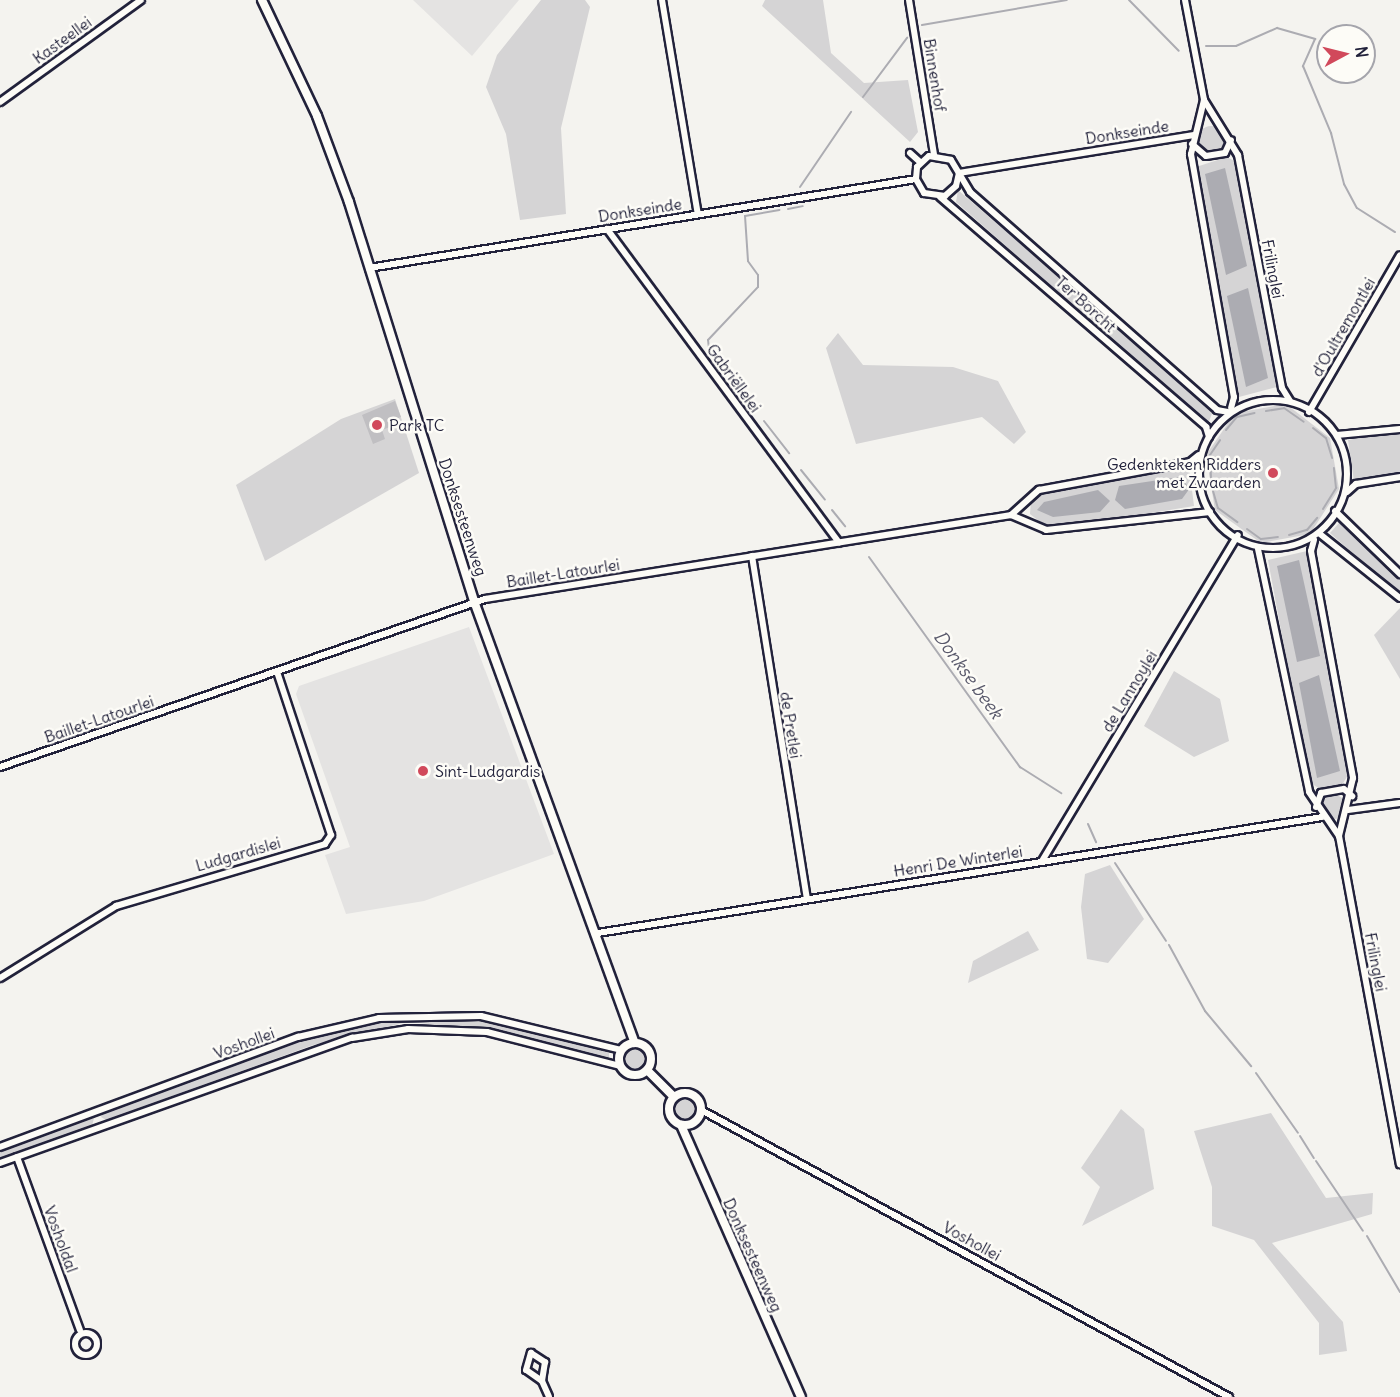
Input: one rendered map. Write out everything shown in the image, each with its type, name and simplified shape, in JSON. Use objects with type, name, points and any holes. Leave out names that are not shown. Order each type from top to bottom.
[{"type":"street","name":"Kasteellei","points":[[0,102],[141,0]]},
{"type":"street","name":"Donksesteenweg","points":[[262,0],[317,116],[369,268],[475,604],[598,933],[635,1043],[648,1051],[647,1070],[674,1097],[694,1096],[701,1110]]},
{"type":"street","points":[[662,0],[698,214]]},
{"type":"street","name":"Binnenhof","points":[[909,0],[934,155]]},
{"type":"street","name":"Frilinglei","points":[[1185,0],[1204,100],[1231,139],[1282,388],[1290,402]]},
{"type":"street","name":"Frilinglei","points":[[1204,100],[1192,144],[1234,397],[1229,410]]},
{"type":"street","name":"Donkseinde","points":[[959,173],[1194,135]]},
{"type":"street","points":[[1192,144],[1206,156],[1225,153],[1231,139]]},
{"type":"street","points":[[910,153],[920,162]]},
{"type":"street","points":[[934,155],[951,160],[959,173],[956,186],[939,197],[921,191],[916,179],[920,162],[934,155]]},
{"type":"street","name":"Ter Borcht","points":[[959,173],[979,200],[1217,410],[1229,410]]},
{"type":"street","name":"Donkseinde","points":[[369,268],[916,179]]},
{"type":"street","name":"Ter Borcht","points":[[939,197],[1206,427],[1209,437]]},
{"type":"street","name":"Gabriëllelei","points":[[607,229],[839,543]]},
{"type":"street","name":"d'Oultremontlei","points":[[1309,412],[1400,255]]},
{"type":"street","points":[[1210,512],[1046,530],[1011,515],[1039,490],[1190,462],[1199,455],[1229,410],[1290,402],[1309,412],[1337,435],[1346,492]]},
{"type":"street","points":[[1337,435],[1400,429]]},
{"type":"street","points":[[1199,455],[1210,512],[1258,549],[1308,792],[1322,817],[1339,836]]},
{"type":"street","points":[[1258,549],[1314,539],[1320,534],[1346,492],[1356,484],[1400,477]]},
{"type":"street","points":[[1335,511],[1400,574]]},
{"type":"street","name":"Baillet-Latourlei","points":[[0,767],[475,604],[752,556],[1011,515]]},
{"type":"street","points":[[1320,534],[1400,597]]},
{"type":"street","name":"de Lannoylei","points":[[1042,861],[1238,535]]},
{"type":"street","name":"Frilinglei","points":[[1314,539],[1311,551],[1352,796],[1339,836],[1400,1164]]},
{"type":"street","name":"de Pretlei","points":[[752,556],[807,899]]},
{"type":"street","name":"Ludgardislei","points":[[0,978],[48,943],[116,906],[325,844],[331,835],[277,672]]},
{"type":"street","points":[[1316,807],[1321,793],[1344,789],[1352,796]]},
{"type":"street","points":[[1348,810],[1400,803]]},
{"type":"street","name":"Henri De Winterlei","points":[[598,933],[1322,817]]},
{"type":"street","points":[[407,1015],[408,1029]]},
{"type":"street","name":"Voshollei","points":[[0,1147],[319,1030],[407,1015],[506,1020],[622,1050]]},
{"type":"street","name":"Voshollei","points":[[0,1163],[321,1046],[408,1029],[508,1035],[620,1066]]},
{"type":"street","points":[[635,1043],[622,1050],[620,1066],[629,1075],[647,1070]]},
{"type":"street","name":"Donksesteenweg","points":[[674,1097],[670,1115],[681,1125],[801,1397]]},
{"type":"street","points":[[681,1125],[696,1121],[701,1110]]},
{"type":"street","name":"Voshollei","points":[[701,1110],[1229,1397]]},
{"type":"street","points":[[96,1112],[101,1125]]},
{"type":"street","name":"Vosholdal","points":[[17,1157],[80,1330]]},
{"type":"street","points":[[542,1381],[545,1362],[531,1353],[526,1370],[542,1381],[549,1397]]},
{"type":"shaded area","points":[[413,0],[519,0],[472,56]]},
{"type":"shaded area","points":[[541,0],[585,0],[590,7],[561,128],[566,214],[520,220],[506,134],[486,87],[497,55]]},
{"type":"shaded area","points":[[765,0],[823,0],[831,53],[864,83],[908,80],[918,132],[910,142],[762,6]]},
{"type":"shaded area","points":[[1211,126],[1220,130],[1224,139],[1220,148],[1211,152],[1202,148],[1198,139],[1202,130]]},
{"type":"shaded area","points":[[1227,157],[1236,162],[1277,387],[1239,397],[1196,167]]},
{"type":"shaded area","points":[[1225,168],[1247,266],[1226,275],[1205,174]]},
{"type":"shaded area","points":[[958,190],[1213,411],[1208,424],[956,202]]},
{"type":"shaded area","points":[[1248,288],[1268,378],[1246,387],[1227,296]]},
{"type":"shaded area","points":[[838,333],[863,365],[953,367],[998,381],[1026,432],[1014,444],[982,417],[856,444],[826,348]]},
{"type":"shaded area","points":[[395,399],[419,473],[265,561],[236,485],[341,419]]},
{"type":"shaded area","points":[[1286,404],[1330,438],[1339,489],[1310,534],[1261,543],[1215,510],[1206,455],[1235,413]]},
{"type":"shaded area","points":[[1400,431],[1400,474],[1354,481],[1348,440]]},
{"type":"shaded area","points":[[1189,466],[1194,506],[1084,524],[1045,526],[1030,514],[1031,501],[1040,494]]},
{"type":"shaded area","points":[[1179,477],[1190,488],[1182,499],[1125,509],[1115,500],[1119,486]]},
{"type":"shaded area","points":[[1098,490],[1110,501],[1100,512],[1053,517],[1037,510],[1044,502]]},
{"type":"shaded area","points":[[1339,523],[1400,578],[1400,595],[1330,533]]},
{"type":"shaded area","points":[[1307,551],[1348,775],[1342,785],[1320,789],[1309,782],[1268,560]]},
{"type":"shaded area","points":[[1299,560],[1320,656],[1297,662],[1277,566]]},
{"type":"shaded area","points":[[1400,608],[1400,679],[1374,635]]},
{"type":"shaded area","name":"Sint-Ludgardis","points":[[469,627],[554,854],[424,901],[346,914],[325,855],[350,847],[296,694],[299,686]]},
{"type":"shaded area","points":[[1174,671],[1220,699],[1229,741],[1194,757],[1144,726]]},
{"type":"shaded area","points":[[1319,675],[1340,771],[1317,778],[1299,683]]},
{"type":"shaded area","points":[[1334,795],[1343,798],[1346,807],[1343,816],[1334,819],[1325,816],[1322,807],[1325,798]]},
{"type":"shaded area","points":[[1110,865],[1144,919],[1108,963],[1087,959],[1081,907],[1085,874]]},
{"type":"shaded area","points":[[1028,931],[1039,950],[968,983],[973,961]]},
{"type":"shaded area","points":[[469,1018],[571,1039],[609,1053],[609,1063],[517,1034],[411,1022]]},
{"type":"shaded area","points":[[386,1020],[403,1023],[313,1045],[106,1120],[101,1117],[103,1112],[321,1033]]},
{"type":"shaded area","points":[[635,1047],[643,1051],[647,1059],[643,1067],[635,1071],[627,1067],[623,1059],[627,1051]]},
{"type":"shaded area","points":[[685,1097],[693,1101],[697,1109],[693,1117],[685,1121],[677,1117],[673,1109],[677,1101]]},
{"type":"shaded area","points":[[1121,1109],[1144,1129],[1154,1189],[1082,1226],[1100,1187],[1081,1168]]},
{"type":"shaded area","points":[[1271,1113],[1326,1198],[1373,1193],[1372,1214],[1272,1243],[1343,1322],[1347,1351],[1319,1355],[1319,1323],[1254,1240],[1212,1226],[1212,1187],[1194,1131]]},
{"type":"shaded area","points":[[94,1118],[92,1126],[0,1160],[0,1150]]},
{"type":"building","name":"Park TC","points":[[395,401],[401,417],[388,422],[390,427],[382,430],[385,439],[373,444],[362,415]]},
{"type":"waterway","name":"Donkse beek","points":[[922,25],[1067,0]]},
{"type":"waterway","points":[[1129,0],[1179,51]]},
{"type":"waterway","points":[[1206,46],[1236,46],[1277,28],[1315,39],[1303,66],[1331,133],[1344,184],[1357,208],[1395,232]]},
{"type":"waterway","name":"Donkse beek","points":[[863,97],[907,38]]},
{"type":"waterway","name":"Donkse beek","points":[[800,187],[851,112]]},
{"type":"waterway","name":"Donkse beek","points":[[788,209],[803,206]]},
{"type":"waterway","name":"Donkse beek","points":[[735,378],[709,349],[708,340],[758,287],[758,275],[748,261],[745,216],[779,210]]},
{"type":"waterway","name":"Donkse beek","points":[[746,395],[752,405]]},
{"type":"waterway","points":[[1266,411],[1284,408],[1304,422]]},
{"type":"waterway","points":[[1226,430],[1237,417],[1255,413]]},
{"type":"waterway","name":"Donkse beek","points":[[764,421],[789,453]]},
{"type":"waterway","points":[[1313,428],[1326,438],[1332,458]]},
{"type":"waterway","points":[[1211,479],[1210,455],[1220,440]]},
{"type":"waterway","points":[[1323,509],[1336,488],[1334,468]]},
{"type":"waterway","name":"Donkse beek","points":[[801,470],[825,500]]},
{"type":"waterway","points":[[1213,491],[1218,508],[1237,522]]},
{"type":"waterway","name":"Donkse beek","points":[[832,510],[845,526]]},
{"type":"waterway","points":[[1289,535],[1307,530],[1317,518]]},
{"type":"waterway","points":[[1247,529],[1261,539],[1278,537]]},
{"type":"waterway","name":"Donkse beek","points":[[869,557],[1020,767],[1061,793]]},
{"type":"waterway","name":"Donkse beek","points":[[1088,824],[1096,842]]},
{"type":"waterway","name":"Donkse beek","points":[[1115,863],[1166,941]]},
{"type":"waterway","name":"Donkse beek","points":[[1169,945],[1205,1011],[1251,1066]]},
{"type":"waterway","name":"Donkse beek","points":[[1256,1073],[1298,1133]]},
{"type":"waterway","name":"Donkse beek","points":[[1300,1136],[1314,1158]]},
{"type":"waterway","name":"Donkse beek","points":[[1316,1161],[1363,1231]]},
{"type":"waterway","name":"Donkse beek","points":[[1367,1236],[1400,1292]]},
{"type":"place","name":"Park TC","points":[[377,425]]},
{"type":"place","name":"Gedenkteken Ridders met Zwaarden","points":[[1273,473]]},
{"type":"place","name":"Sint-Ludgardis","points":[[423,771]]}]
